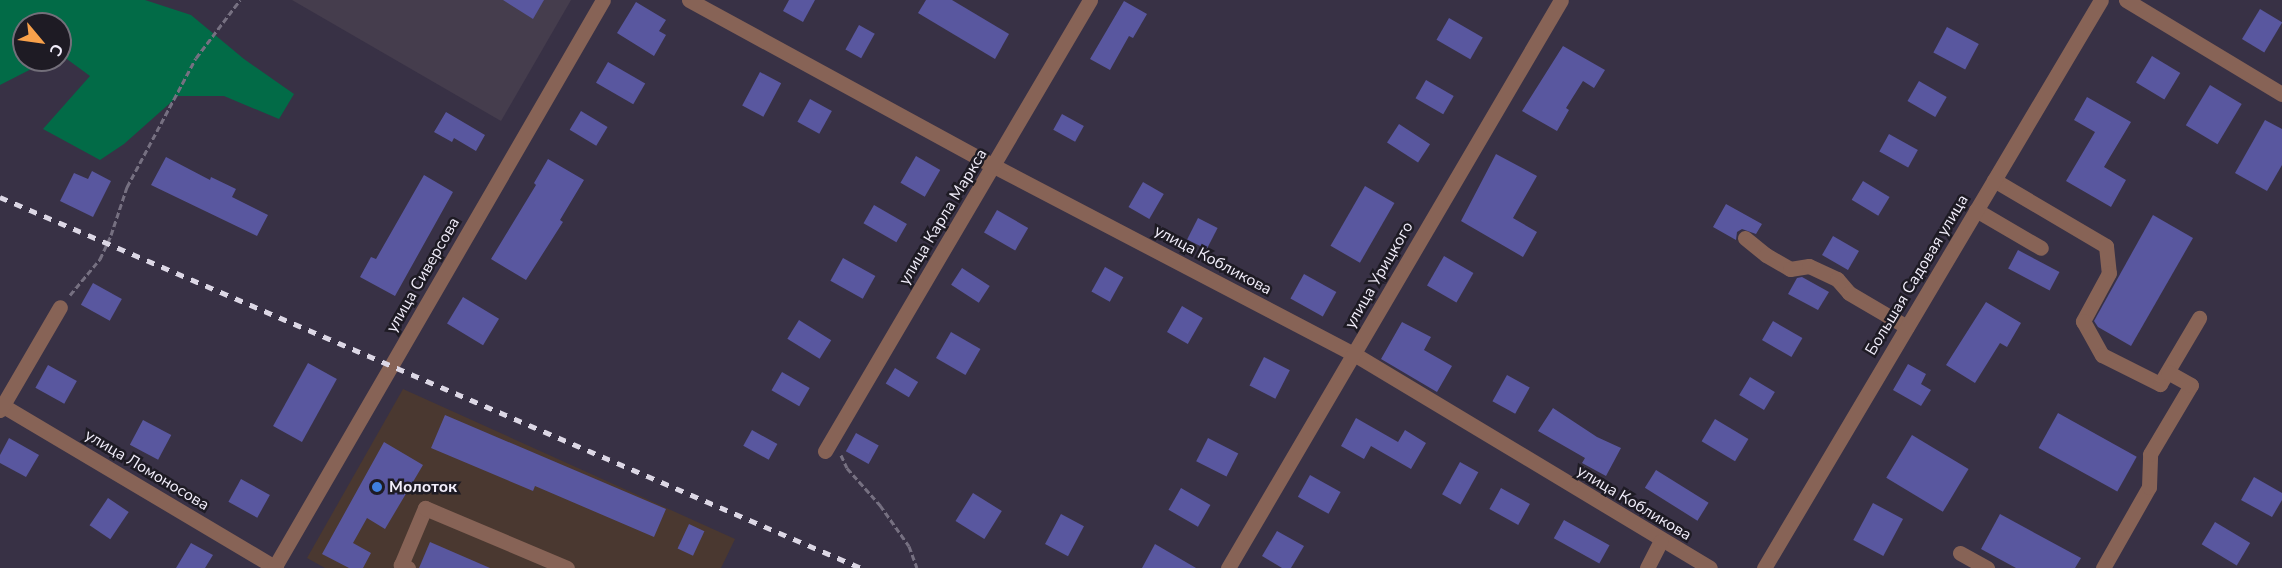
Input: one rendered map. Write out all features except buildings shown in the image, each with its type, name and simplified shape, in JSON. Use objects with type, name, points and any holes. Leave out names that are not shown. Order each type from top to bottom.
[{"type":"street","name":"улица Сиверсова","points":[[274,568],[603,0]]},
{"type":"street","name":"улица Кобликова","points":[[689,0],[994,166],[1354,354],[1661,541],[1710,568]]},
{"type":"street","name":"улица Карла Маркса","points":[[825,451],[1090,0]]},
{"type":"street","name":"улица Урицкого","points":[[1228,568],[1561,0]]},
{"type":"street","name":"Большая Садовая улица","points":[[1764,568],[2101,0]]},
{"type":"street","points":[[2126,0],[2282,94]]},
{"type":"street","points":[[1994,180],[2106,246],[2109,273],[2083,321],[2102,355],[2160,384],[2199,318]]},
{"type":"street","points":[[1976,210],[2041,248]]},
{"type":"street","points":[[1745,238],[1766,255],[1790,269],[1809,266],[1837,279],[1849,293],[1907,327]]},
{"type":"street","points":[[1,406],[60,307]]},
{"type":"street","points":[[2103,568],[2149,488],[2150,454],[2191,385],[2168,372]]},
{"type":"street","name":"улица Ломоносова","points":[[1,406],[274,568]]},
{"type":"street","points":[[408,568],[400,565],[424,508],[567,568]]},
{"type":"street","points":[[1647,568],[1661,541]]},
{"type":"street","points":[[1960,553],[1987,568]]},
{"type":"path","points":[[60,307],[100,259],[127,187],[154,131],[196,58],[240,0]]},
{"type":"path","points":[[834,437],[847,468],[880,505],[909,546],[917,568]]},
{"type":"shaded area","points":[[292,0],[571,0],[501,121]]},
{"type":"shaded area","points":[[403,389],[735,539],[721,568],[325,568],[307,558]]},
{"type":"green space","points":[[0,0],[145,0],[191,15],[244,59],[294,94],[279,119],[224,96],[178,96],[124,144],[100,160],[43,129],[90,76],[72,63],[72,12],[12,12],[12,72],[25,72],[0,85]]},
{"type":"railway","points":[[0,197],[861,568]]},
{"type":"place","name":"Молоток","points":[[377,487]]}]
